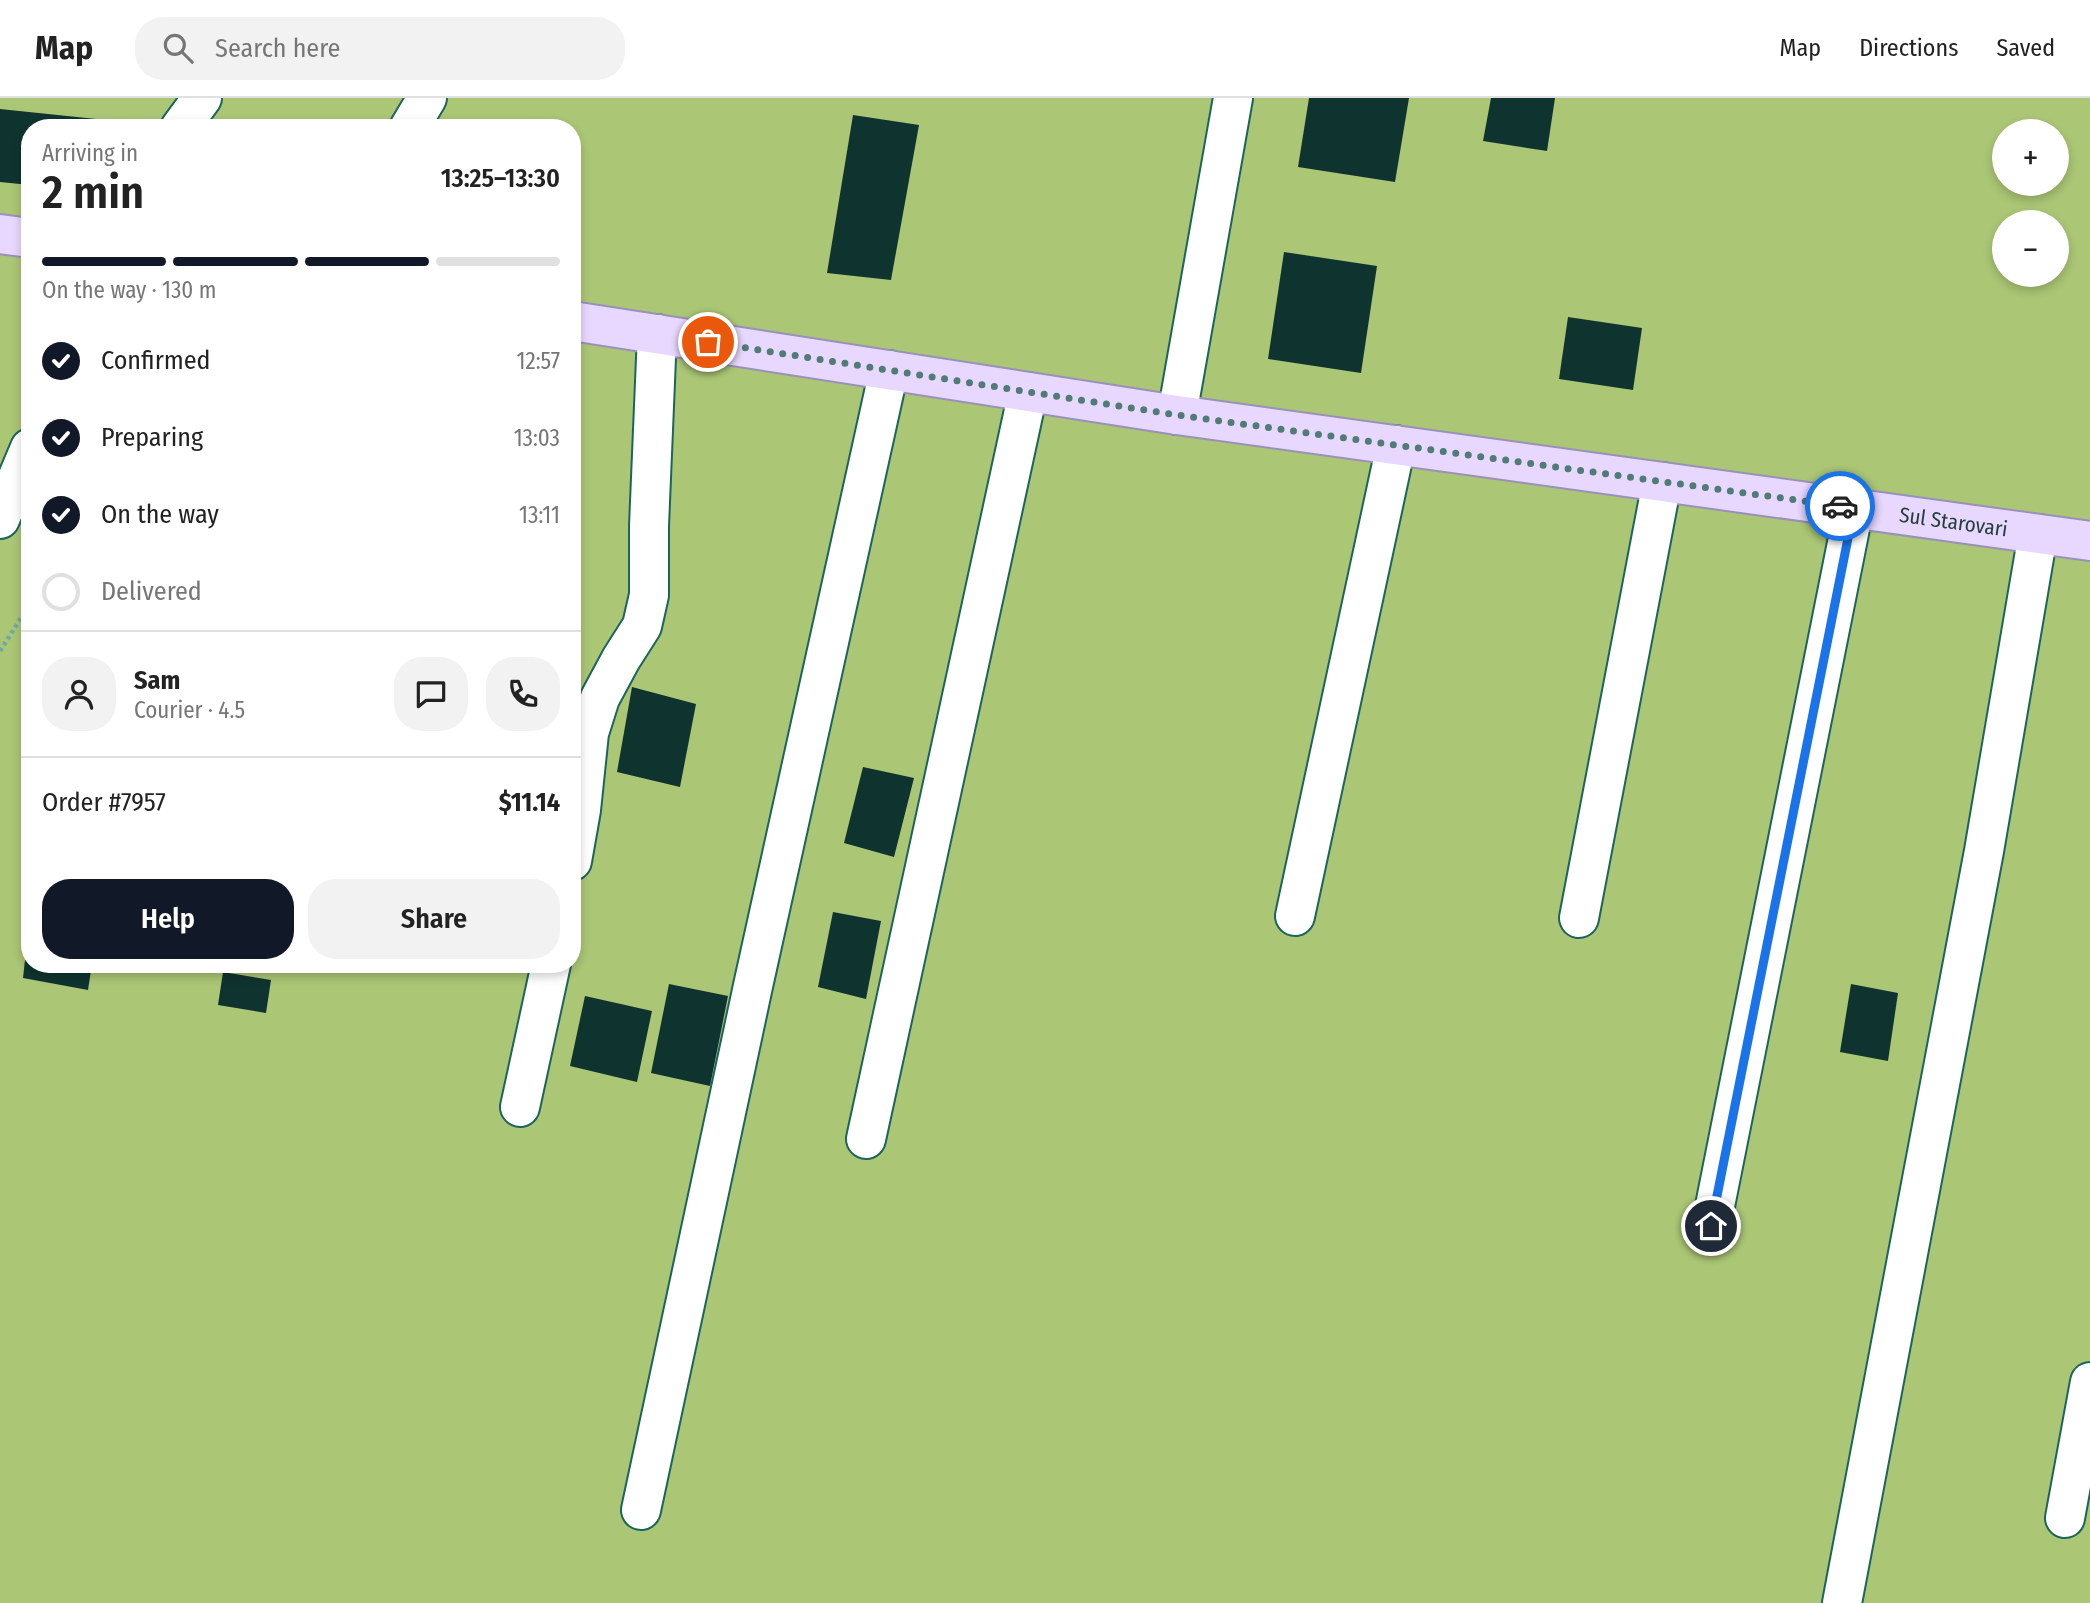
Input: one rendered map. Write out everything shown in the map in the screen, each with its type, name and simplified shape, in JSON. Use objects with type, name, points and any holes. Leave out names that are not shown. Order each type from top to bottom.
[{"type":"main road","points":[[0,234],[21,237]]},
{"type":"main road","name":"Sul Starovari","points":[[581,322],[1177,415],[2090,541]]},
{"type":"street","points":[[187,119],[202,98]]},
{"type":"street","points":[[415,119],[426,98]]},
{"type":"street","points":[[1177,415],[1233,98]]},
{"type":"street","points":[[581,810],[589,733],[600,698],[642,626],[649,595],[649,526],[657,334]]},
{"type":"street","points":[[641,1510],[752,986],[889,370]]},
{"type":"street","points":[[866,1139],[1028,392]]},
{"type":"street","points":[[1295,916],[1396,445]]},
{"type":"street","points":[[0,519],[21,469]]},
{"type":"street","points":[[1579,918],[1662,482]]},
{"type":"street","points":[[1711,1226],[1854,508]]},
{"type":"street","points":[[1842,1603],[1982,864],[2038,534]]},
{"type":"street","points":[[520,1107],[549,973]]},
{"type":"street","points":[[2065,1518],[2090,1382]]},
{"type":"path","points":[[0,651],[21,618]]},
{"type":"green space","points":[[0,98],[2090,98],[2090,1603],[0,1603]]},
{"type":"building","points":[[1309,98],[1409,98],[1395,182],[1298,167]]},
{"type":"building","points":[[1491,98],[1555,98],[1547,151],[1483,141]]},
{"type":"building","points":[[0,109],[96,119],[21,119],[21,184],[0,182]]},
{"type":"building","points":[[853,115],[919,125],[891,280],[827,273]]},
{"type":"building","points":[[1284,252],[1377,266],[1361,373],[1268,359]]},
{"type":"building","points":[[1568,317],[1642,328],[1633,390],[1559,379]]},
{"type":"building","points":[[632,687],[696,704],[680,787],[617,772]]},
{"type":"building","points":[[863,767],[914,778],[894,857],[844,843]]},
{"type":"building","points":[[833,912],[881,921],[866,999],[818,987]]},
{"type":"building","points":[[24,973],[91,973],[88,990],[23,978]]},
{"type":"building","points":[[223,973],[271,980],[266,1013],[218,1005]]},
{"type":"building","points":[[669,984],[728,996],[710,1086],[651,1073]]},
{"type":"building","points":[[1851,984],[1898,993],[1888,1061],[1840,1052]]},
{"type":"building","points":[[585,996],[652,1011],[637,1082],[570,1066]]},
{"type":"way so far","points":[[708,342],[1177,415],[1840,506]]},
{"type":"route","points":[[1711,1226],[1854,508],[1840,506]]}]
